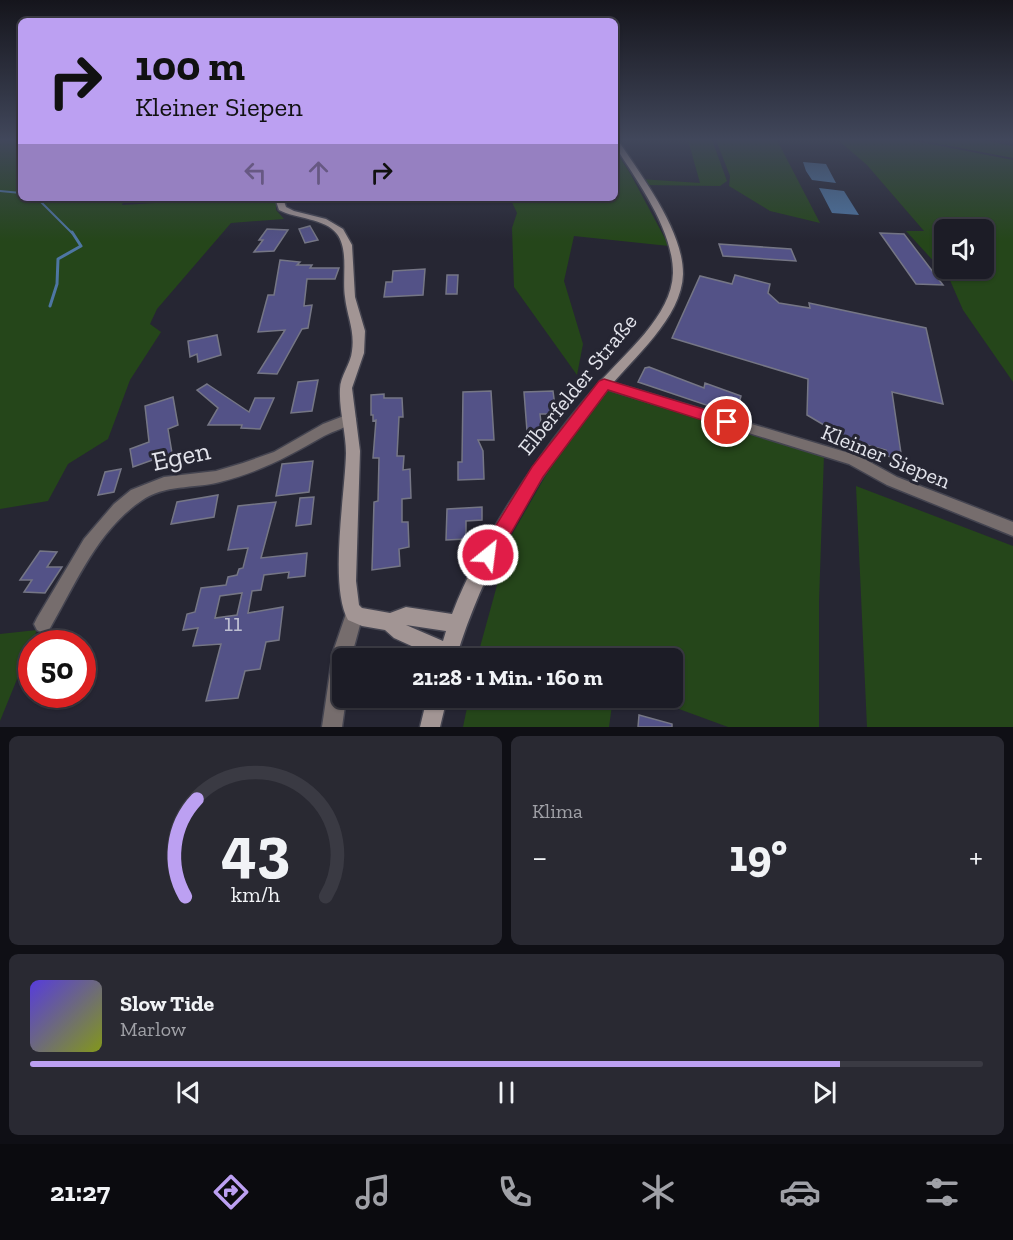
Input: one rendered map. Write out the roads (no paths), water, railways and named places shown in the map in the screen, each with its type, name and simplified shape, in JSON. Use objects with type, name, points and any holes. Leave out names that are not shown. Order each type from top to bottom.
[{"type":"main road","name":"Elberfelder Straße","points":[[450,648],[472,586],[537,472],[604,384],[666,310],[675,290],[678,273],[668,231],[635,174]]},
{"type":"main road","points":[[280,201],[282,208],[291,213],[323,221],[340,231],[347,245],[350,297],[359,331],[358,353],[346,388],[353,451],[347,581],[350,607],[354,614],[390,622],[400,632],[432,648]]},
{"type":"main road","points":[[390,622],[406,616],[457,624]]},
{"type":"main road","points":[[430,727],[435,708]]},
{"type":"street","name":"Kleiner Siepen","points":[[604,384],[854,460],[892,481],[1013,529]]},
{"type":"street","name":"Egen","points":[[43,624],[97,534],[117,511],[138,494],[158,485],[216,477],[271,459],[327,428],[349,419]]},
{"type":"street","points":[[332,727],[342,652],[354,614]]},
{"type":"water","points":[[808,174],[831,174],[836,183],[812,180]]},
{"type":"water","points":[[819,188],[844,191],[859,215],[832,213]]},
{"type":"waterway","points":[[0,191],[18,193]]},
{"type":"waterway","points":[[40,201],[73,234]]},
{"type":"waterway","points":[[50,306],[57,284],[58,259],[81,246],[72,232]]}]
